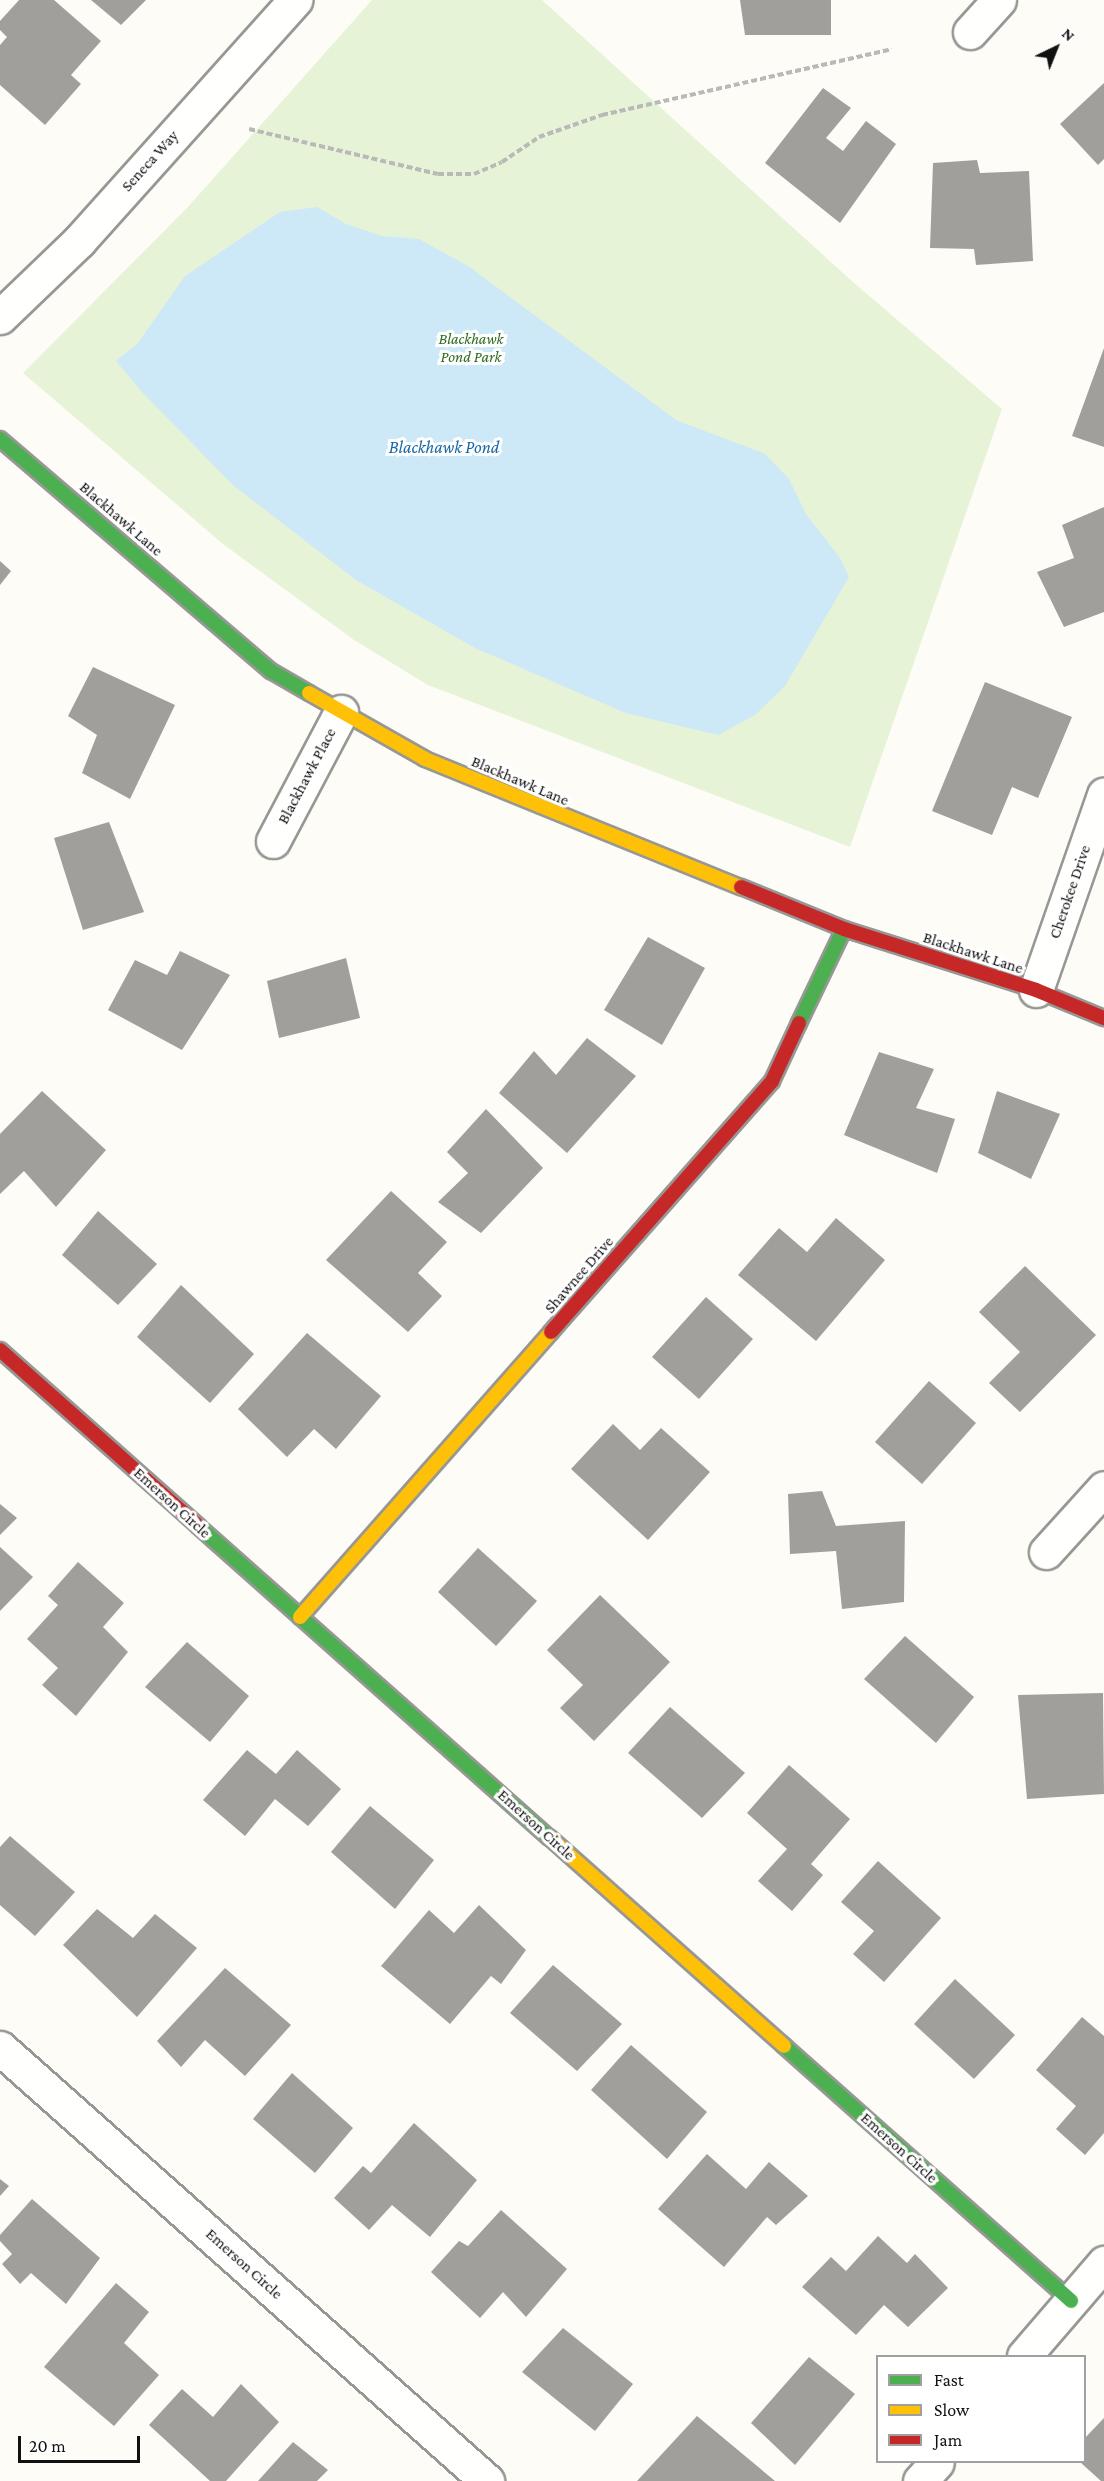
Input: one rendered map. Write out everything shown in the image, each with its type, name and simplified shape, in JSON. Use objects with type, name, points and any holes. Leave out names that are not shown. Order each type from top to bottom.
[{"type":"street","name":"Seneca Way","points":[[0,317],[79,241],[295,0]]},
{"type":"street","points":[[970,32],[999,0]]},
{"type":"street","name":"Blackhawk Lane","points":[[0,439],[271,671],[425,759],[499,792],[844,929],[1036,990],[1104,1017]]},
{"type":"street","name":"Blackhawk Place","points":[[273,841],[341,712]]},
{"type":"street","name":"Cherokee Drive","points":[[1036,990],[1104,795]]},
{"type":"street","name":"Shawnee Drive","points":[[300,1617],[772,1081],[844,929]]},
{"type":"street","name":"Emerson Circle","points":[[0,1350],[1071,2301]]},
{"type":"street","points":[[1046,1552],[1104,1488]]},
{"type":"street","name":"Emerson Circle","points":[[0,2048],[487,2481]]},
{"type":"street","points":[[1025,2355],[1104,2263]]},
{"type":"street","points":[[920,2481],[936,2463]]},
{"type":"path","points":[[249,129],[438,174],[474,174],[502,162],[539,137],[602,115],[892,49]]},
{"type":"green space","name":"Blackhawk Pond Park","points":[[372,0],[542,0],[854,283],[1002,409],[850,847],[428,685],[354,640],[223,544],[23,373],[187,208]]},
{"type":"water","name":"Blackhawk Pond","points":[[317,207],[346,224],[382,236],[419,239],[468,266],[676,420],[765,454],[789,479],[806,514],[840,558],[849,577],[785,686],[755,715],[718,735],[626,713],[475,648],[356,580],[233,485],[140,390],[116,361],[138,343],[185,276],[280,212]]},
{"type":"building","points":[[19,0],[54,0],[101,41],[71,75],[81,84],[45,125],[0,85],[0,45],[7,37],[0,30],[0,21]]},
{"type":"building","points":[[91,0],[146,0],[121,25]]},
{"type":"building","points":[[740,0],[831,0],[831,35],[745,35]]},
{"type":"building","points":[[1104,83],[1104,159],[1098,165],[1060,124]]},
{"type":"building","points":[[823,88],[851,108],[826,138],[843,151],[866,121],[896,144],[840,223],[765,163]]},
{"type":"building","points":[[977,160],[980,173],[1029,171],[1033,261],[976,265],[974,249],[930,248],[933,163]]},
{"type":"building","points":[[1104,348],[1104,447],[1072,436]]},
{"type":"building","points":[[1104,507],[1104,612],[1064,627],[1037,572],[1074,558],[1062,525]]},
{"type":"building","points":[[0,561],[11,571],[0,585]]},
{"type":"building","points":[[93,667],[175,705],[130,799],[82,773],[97,735],[68,716]]},
{"type":"building","points":[[985,682],[1072,717],[1038,798],[1012,787],[992,835],[932,811]]},
{"type":"building","points":[[109,822],[144,912],[83,930],[54,838]]},
{"type":"building","points":[[648,937],[705,968],[662,1045],[604,1010]]},
{"type":"building","points":[[180,951],[230,975],[182,1050],[108,1010],[135,960],[167,975]]},
{"type":"building","points":[[346,958],[360,1018],[279,1038],[267,981]]},
{"type":"building","points":[[587,1038],[636,1076],[567,1153],[499,1093],[534,1051],[556,1075]]},
{"type":"building","points":[[879,1052],[934,1069],[916,1108],[955,1119],[937,1173],[844,1135]]},
{"type":"building","points":[[42,1091],[106,1150],[56,1207],[24,1171],[0,1194],[0,1134]]},
{"type":"building","points":[[997,1091],[1060,1114],[1031,1179],[978,1153]]},
{"type":"building","points":[[486,1109],[543,1168],[481,1233],[438,1202],[468,1173],[447,1152]]},
{"type":"building","points":[[391,1191],[447,1242],[418,1273],[442,1296],[408,1332],[326,1260]]},
{"type":"building","points":[[98,1211],[157,1264],[118,1305],[62,1255]]},
{"type":"building","points":[[836,1218],[885,1260],[816,1341],[738,1275],[779,1228],[807,1252]]},
{"type":"building","points":[[1025,1266],[1096,1335],[1020,1412],[989,1383],[1020,1352],[979,1312]]},
{"type":"building","points":[[181,1285],[254,1354],[210,1403],[137,1337]]},
{"type":"building","points":[[706,1297],[753,1339],[699,1399],[652,1357]]},
{"type":"building","points":[[307,1333],[381,1396],[336,1449],[314,1429],[287,1457],[238,1409]]},
{"type":"building","points":[[929,1381],[976,1423],[922,1484],[875,1442]]},
{"type":"building","points":[[613,1424],[640,1450],[661,1428],[710,1472],[648,1540],[571,1469]]},
{"type":"building","points":[[822,1491],[836,1526],[905,1521],[904,1602],[842,1609],[836,1551],[790,1554],[788,1494]]},
{"type":"building","points":[[0,1504],[17,1518],[0,1535]]},
{"type":"building","points":[[0,1547],[33,1577],[0,1611]]},
{"type":"building","points":[[478,1548],[537,1601],[496,1646],[438,1592]]},
{"type":"building","points":[[78,1562],[124,1603],[103,1627],[128,1652],[76,1716],[42,1685],[58,1668],[27,1639],[58,1605],[48,1596]]},
{"type":"building","points":[[600,1595],[670,1662],[594,1741],[560,1708],[583,1685],[547,1650]]},
{"type":"building","points":[[905,1636],[974,1697],[936,1743],[864,1679]]},
{"type":"building","points":[[187,1642],[249,1696],[210,1742],[145,1687]]},
{"type":"building","points":[[1103,1693],[1104,1794],[1027,1799],[1018,1695]]},
{"type":"building","points":[[670,1707],[745,1773],[702,1818],[628,1753]]},
{"type":"building","points":[[247,1750],[276,1774],[297,1750],[341,1789],[308,1826],[275,1799],[245,1836],[203,1800]]},
{"type":"building","points":[[789,1765],[850,1819],[811,1864],[823,1875],[792,1911],[758,1881],[787,1849],[747,1813]]},
{"type":"building","points":[[370,1806],[434,1860],[395,1909],[331,1852]]},
{"type":"building","points":[[10,1836],[75,1892],[35,1936],[0,1905],[0,1847]]},
{"type":"building","points":[[878,1861],[941,1918],[884,1982],[853,1954],[874,1931],[841,1902]]},
{"type":"building","points":[[479,1905],[526,1950],[501,1984],[491,1976],[450,2024],[381,1966],[429,1910],[454,1933]]},
{"type":"building","points":[[97,1909],[133,1938],[155,1914],[197,1948],[137,2017],[63,1945]]},
{"type":"building","points":[[553,1965],[622,2024],[577,2071],[510,2013]]},
{"type":"building","points":[[225,1968],[291,2025],[245,2076],[205,2040],[181,2067],[157,2041]]},
{"type":"building","points":[[955,1979],[1015,2035],[974,2079],[914,2024]]},
{"type":"building","points":[[1082,2017],[1104,2036],[1104,2133],[1085,2155],[1056,2129],[1076,2106],[1036,2070]]},
{"type":"building","points":[[631,2045],[707,2112],[667,2159],[591,2090]]},
{"type":"building","points":[[292,2073],[353,2128],[315,2173],[253,2119]]},
{"type":"building","points":[[414,2123],[477,2180],[430,2237],[392,2205],[369,2230],[334,2198],[363,2166],[371,2173]]},
{"type":"building","points":[[707,2154],[746,2189],[769,2162],[808,2196],[776,2225],[767,2217],[724,2267],[658,2209]]},
{"type":"building","points":[[0,2179],[9,2186],[0,2196]]},
{"type":"building","points":[[32,2199],[100,2258],[66,2304],[31,2273],[20,2284],[2,2264],[12,2254],[0,2241],[0,2235]]},
{"type":"building","points":[[501,2210],[567,2269],[526,2317],[503,2292],[480,2318],[431,2272],[459,2241],[468,2246]]},
{"type":"building","points":[[878,2236],[907,2263],[915,2254],[948,2288],[908,2327],[884,2305],[856,2335],[802,2287],[831,2257],[846,2271]]},
{"type":"building","points":[[116,2283],[149,2312],[124,2343],[159,2375],[114,2426],[44,2367]]},
{"type":"building","points":[[563,2328],[633,2384],[595,2431],[522,2372]]},
{"type":"building","points":[[809,2357],[855,2394],[795,2465],[751,2423]]},
{"type":"building","points":[[241,2384],[279,2422],[226,2481],[210,2481],[149,2425],[182,2389],[213,2417]]},
{"type":"building","points":[[697,2416],[775,2481],[637,2481]]},
{"type":"building","points":[[1104,2418],[1104,2481],[1101,2481],[1081,2463],[1086,2463],[1086,2437]]},
{"type":"building","points":[[293,2442],[328,2470],[317,2481],[258,2481]]},
{"type":"traffic: fast","points":[[0,439],[271,671],[309,693]]},
{"type":"traffic: fast","points":[[799,1023],[844,929]]},
{"type":"traffic: fast","points":[[198,1526],[550,1838]]},
{"type":"traffic: fast","points":[[784,2046],[1071,2301]]},
{"type":"traffic: slow","points":[[309,693],[425,759],[741,887]]},
{"type":"traffic: slow","points":[[300,1617],[551,1332]]},
{"type":"traffic: slow","points":[[550,1838],[784,2046]]},
{"type":"traffic: jam","points":[[741,887],[844,929],[1036,990],[1104,1018]]},
{"type":"traffic: jam","points":[[551,1332],[772,1081],[799,1023]]},
{"type":"traffic: jam","points":[[0,1350],[198,1526]]}]
